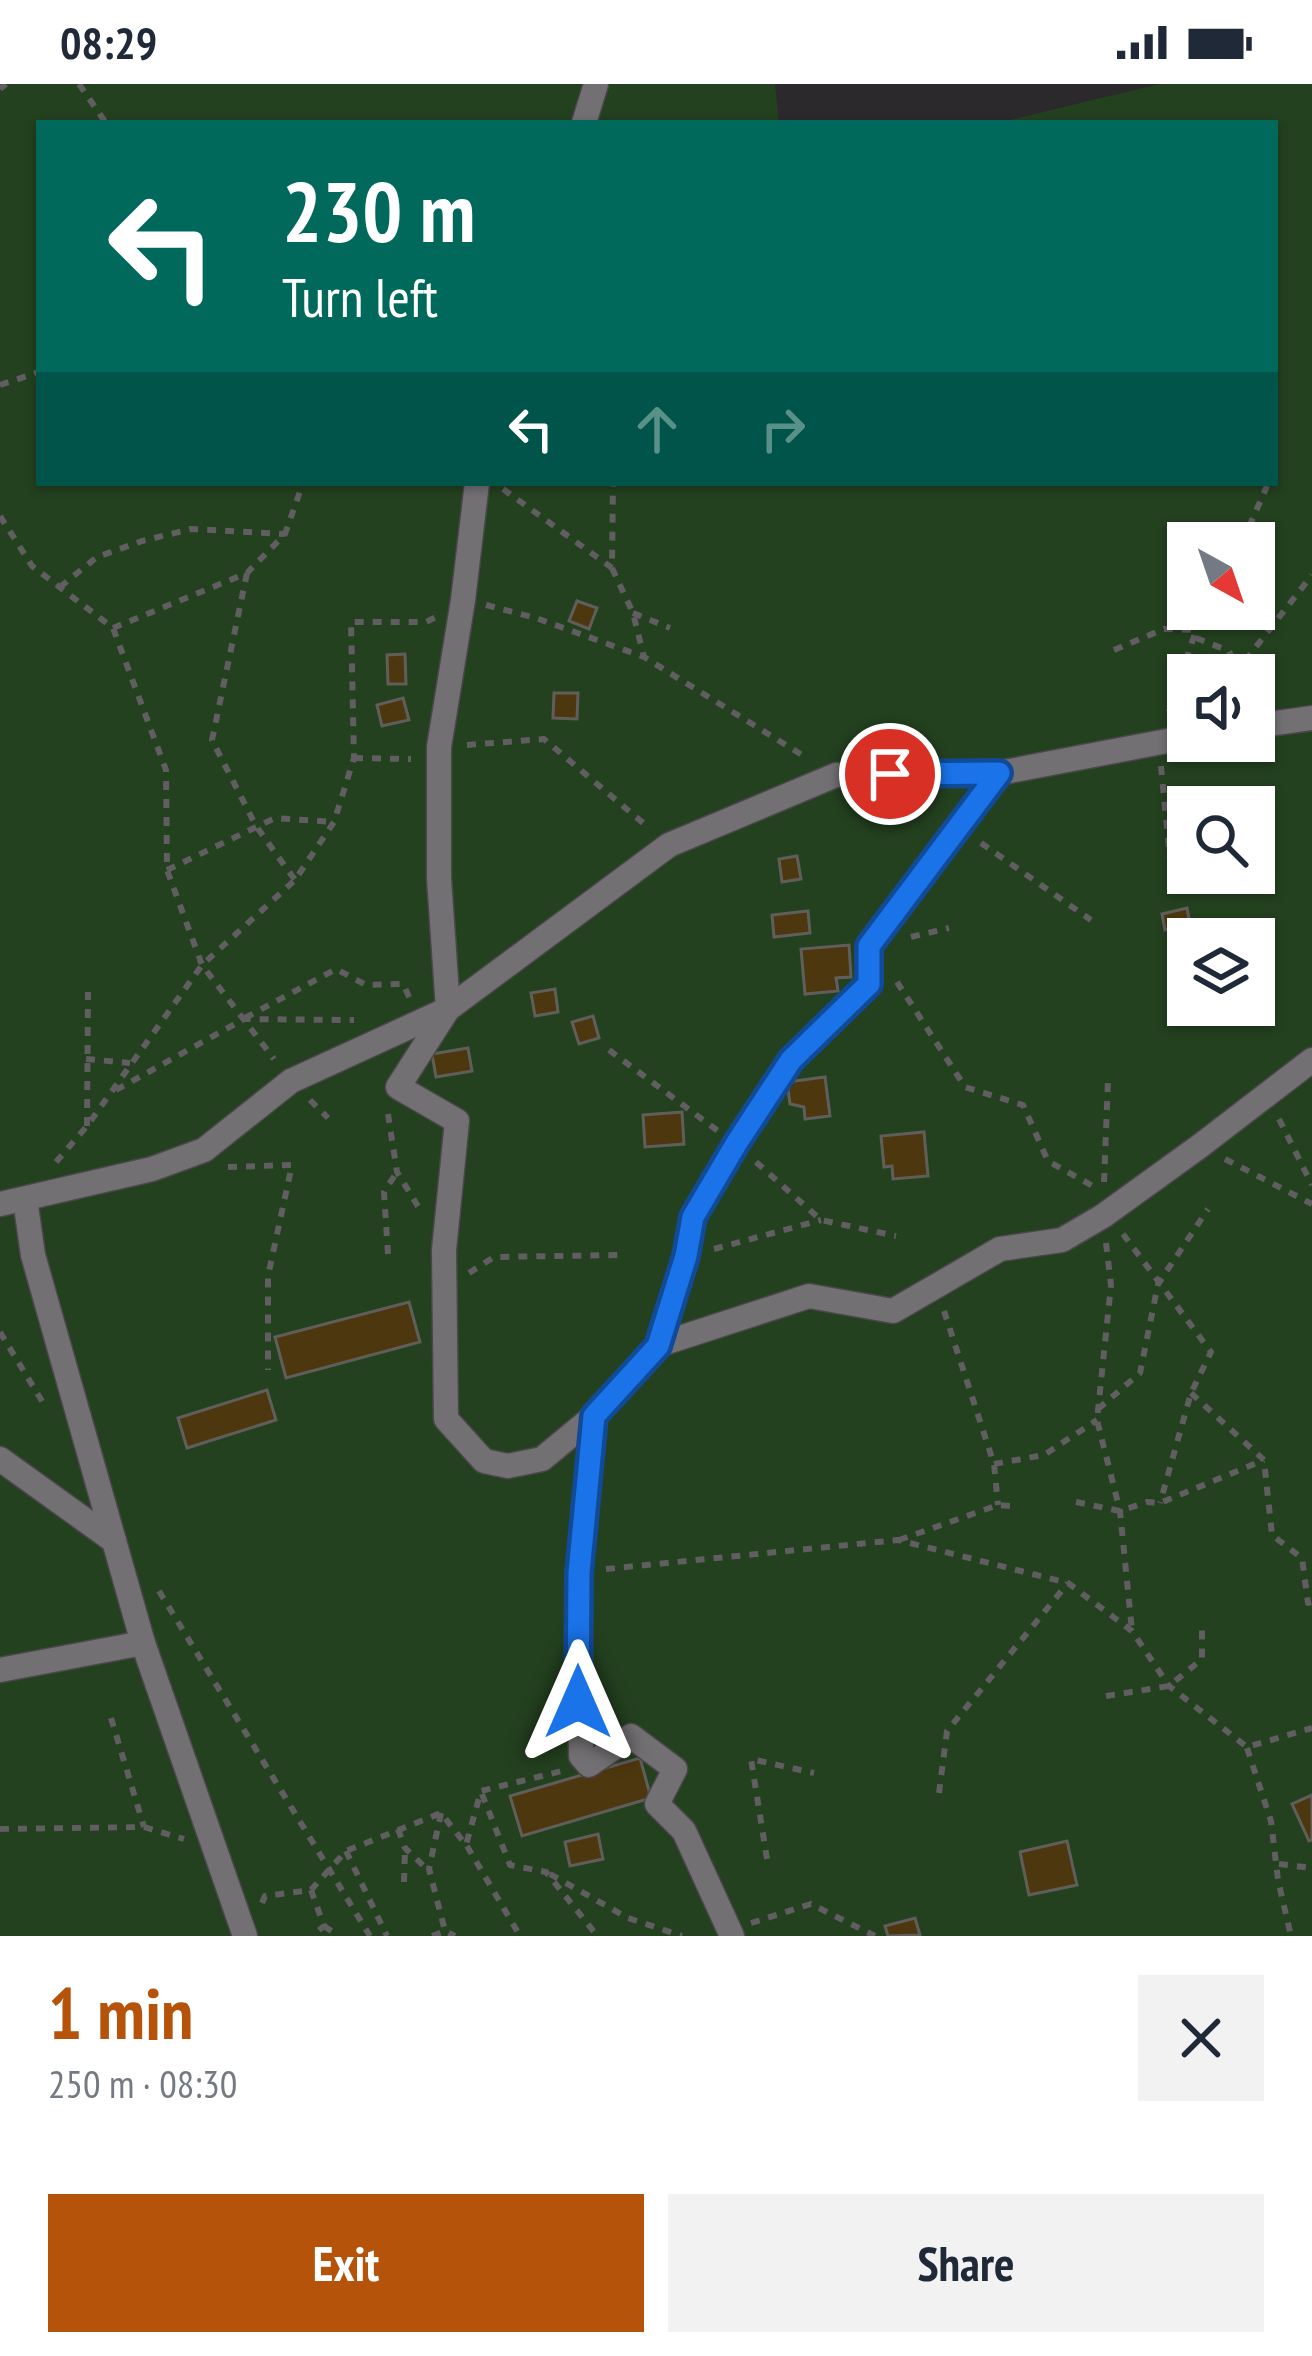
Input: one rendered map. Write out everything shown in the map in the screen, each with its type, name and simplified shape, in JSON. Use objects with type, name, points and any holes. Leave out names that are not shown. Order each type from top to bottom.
[{"type":"street","points":[[585,120],[596,84]]},
{"type":"street","points":[[477,486],[439,753],[439,878],[448,1009],[398,1087],[457,1121],[444,1250],[446,1419],[484,1461],[508,1466],[542,1459],[594,1416],[658,1346],[698,1208],[791,1060],[869,984],[869,946],[999,773]]},
{"type":"street","points":[[1275,723],[1312,718]]},
{"type":"street","points":[[245,1936],[143,1642],[33,1256],[12,1202],[152,1169],[204,1150],[291,1081],[448,1009],[669,844],[836,775],[999,773],[1167,741]]},
{"type":"street","points":[[658,1346],[809,1296],[893,1311],[1000,1249],[1062,1240],[1103,1204],[1200,1146],[1312,1060]]},
{"type":"street","points":[[594,1416],[579,1573],[578,1744],[589,1765],[631,1736],[675,1769],[657,1804],[684,1831],[732,1933]]},
{"type":"street","points":[[0,1459],[114,1541]]},
{"type":"street","points":[[0,1670],[143,1642]]},
{"type":"path","points":[[79,84],[104,120]]},
{"type":"path","points":[[0,385],[36,373]]},
{"type":"path","points":[[113,628],[247,573],[285,534],[302,486]]},
{"type":"path","points":[[499,486],[612,568]]},
{"type":"path","points":[[614,486],[612,568],[633,613],[644,657]]},
{"type":"path","points":[[1251,522],[1267,486]]},
{"type":"path","points":[[0,516],[32,566],[113,628],[166,770],[167,870],[202,964],[291,1081],[328,1118]]},
{"type":"path","points":[[60,587],[97,557],[142,541],[191,530],[285,534]]},
{"type":"path","points":[[247,573],[212,740],[256,826],[295,880]]},
{"type":"path","points":[[1250,654],[1312,574]]},
{"type":"path","points":[[12,1202],[87,1126],[202,964],[295,880],[334,822],[354,758],[351,622],[426,622],[464,600],[536,618],[644,657],[836,775]]},
{"type":"path","points":[[633,613],[670,628]]},
{"type":"path","points":[[1114,650],[1164,628],[1196,633],[1230,654]]},
{"type":"path","points":[[354,758],[544,740],[669,844]]},
{"type":"path","points":[[167,870],[274,818],[334,822]]},
{"type":"path","points":[[957,826],[1091,920]]},
{"type":"path","points":[[112,1091],[336,969],[366,985],[403,984],[421,1022]]},
{"type":"path","points":[[869,984],[897,982],[965,1087],[1023,1105],[1048,1161],[1103,1204],[1211,1352],[1191,1394],[1160,1503]]},
{"type":"path","points":[[87,1126],[88,992]]},
{"type":"path","points":[[244,1019],[354,1020]]},
{"type":"path","points":[[86,1059],[132,1063]]},
{"type":"path","points":[[1108,1080],[1103,1204],[1111,1285],[1097,1420],[1120,1510],[1132,1631]]},
{"type":"path","points":[[1266,1093],[1312,1185]]},
{"type":"path","points":[[385,1107],[398,1172],[444,1250]]},
{"type":"path","points":[[1200,1146],[1312,1204]]},
{"type":"path","points":[[268,1370],[268,1276],[292,1166]]},
{"type":"path","points":[[388,1254],[384,1192],[398,1172]]},
{"type":"path","points":[[1097,1410],[1140,1372],[1158,1284],[1208,1209]]},
{"type":"path","points":[[686,1256],[821,1220]]},
{"type":"path","points":[[445,1288],[494,1257],[623,1255]]},
{"type":"path","points":[[939,1284],[994,1464],[998,1505]]},
{"type":"path","points":[[0,1332],[50,1412]]},
{"type":"path","points":[[1191,1394],[1264,1460],[1272,1535],[1302,1558],[1308,1603],[1312,1602]]},
{"type":"path","points":[[994,1464],[1044,1455],[1097,1420]]},
{"type":"path","points":[[1076,1502],[1120,1510],[1160,1503],[1264,1460]]},
{"type":"path","points":[[579,1573],[898,1540],[998,1505],[1010,1506]]},
{"type":"path","points":[[898,1540],[1068,1583],[1132,1631],[1169,1686],[1247,1747],[1271,1821],[1278,1880],[1292,1936]]},
{"type":"path","points":[[148,1574],[370,1936]]},
{"type":"path","points":[[939,1793],[947,1731],[1068,1583]]},
{"type":"path","points":[[1106,1696],[1169,1686],[1202,1659],[1202,1629]]},
{"type":"path","points":[[0,1828],[144,1827],[111,1718]]},
{"type":"path","points":[[1247,1747],[1312,1728]]},
{"type":"path","points":[[767,1858],[752,1759],[814,1773]]},
{"type":"path","points":[[481,1791],[589,1765]]},
{"type":"path","points":[[466,1845],[481,1791]]},
{"type":"path","points":[[481,1791],[510,1865],[546,1871],[628,1918],[682,1936]]},
{"type":"path","points":[[441,1813],[466,1845],[520,1936]]},
{"type":"path","points":[[259,1910],[265,1896],[311,1890],[346,1851],[441,1813]]},
{"type":"path","points":[[441,1813],[430,1873],[446,1931],[455,1936]]},
{"type":"path","points":[[398,1829],[405,1848],[404,1882]]},
{"type":"path","points":[[405,1848],[430,1873]]},
{"type":"path","points":[[346,1851],[388,1936]]},
{"type":"path","points":[[1279,1864],[1312,1868]]},
{"type":"path","points":[[546,1871],[593,1936]]},
{"type":"path","points":[[311,1890],[324,1926],[338,1936]]},
{"type":"path","points":[[732,1933],[812,1904],[875,1936]]},
{"type":"path","points":[[312,1936],[324,1926]]},
{"type":"path","points":[[432,1936],[446,1931]]},
{"type":"green space","points":[[0,84],[775,84],[779,120],[36,120],[36,486],[1278,486],[1278,120],[1009,120],[1159,84],[1312,84],[1312,1936],[0,1936]]},
{"type":"building","points":[[577,601],[597,608],[589,629],[569,621]]},
{"type":"building","points":[[405,654],[406,684],[388,684],[387,655]]},
{"type":"building","points":[[554,693],[578,693],[577,719],[553,718]]},
{"type":"building","points":[[403,698],[409,720],[382,726],[377,705]]},
{"type":"building","points":[[797,856],[801,879],[782,882],[779,859]]},
{"type":"building","points":[[1187,908],[1189,918],[1167,918],[1165,930],[1162,914]]},
{"type":"building","points":[[808,911],[810,933],[774,937],[772,915]]},
{"type":"building","points":[[849,945],[851,977],[836,978],[838,991],[805,994],[801,949]]},
{"type":"building","points":[[555,989],[558,1012],[535,1016],[531,993]]},
{"type":"building","points":[[593,1016],[599,1038],[579,1044],[572,1022]]},
{"type":"building","points":[[468,1048],[472,1071],[436,1077],[432,1054]]},
{"type":"building","points":[[825,1077],[830,1116],[805,1119],[804,1107],[790,1104],[787,1082]]},
{"type":"building","points":[[682,1112],[684,1144],[645,1147],[643,1115]]},
{"type":"building","points":[[924,1132],[928,1176],[893,1179],[892,1166],[884,1167],[881,1136]]},
{"type":"building","points":[[409,1302],[420,1342],[286,1378],[275,1337]]},
{"type":"building","points":[[267,1390],[276,1420],[187,1448],[178,1418]]},
{"type":"building","points":[[640,1758],[651,1798],[522,1836],[510,1796]]},
{"type":"building","points":[[1312,1795],[1312,1840],[1309,1841],[1292,1804]]},
{"type":"building","points":[[598,1834],[603,1859],[570,1866],[565,1842]]},
{"type":"building","points":[[1067,1841],[1077,1885],[1029,1895],[1020,1852]]},
{"type":"building","points":[[915,1918],[920,1935],[888,1936],[885,1926]]},
{"type":"route","points":[[578,1702],[579,1573],[594,1416],[658,1346],[693,1217],[736,1144],[791,1060],[869,984],[869,946],[999,773],[890,774]]}]
